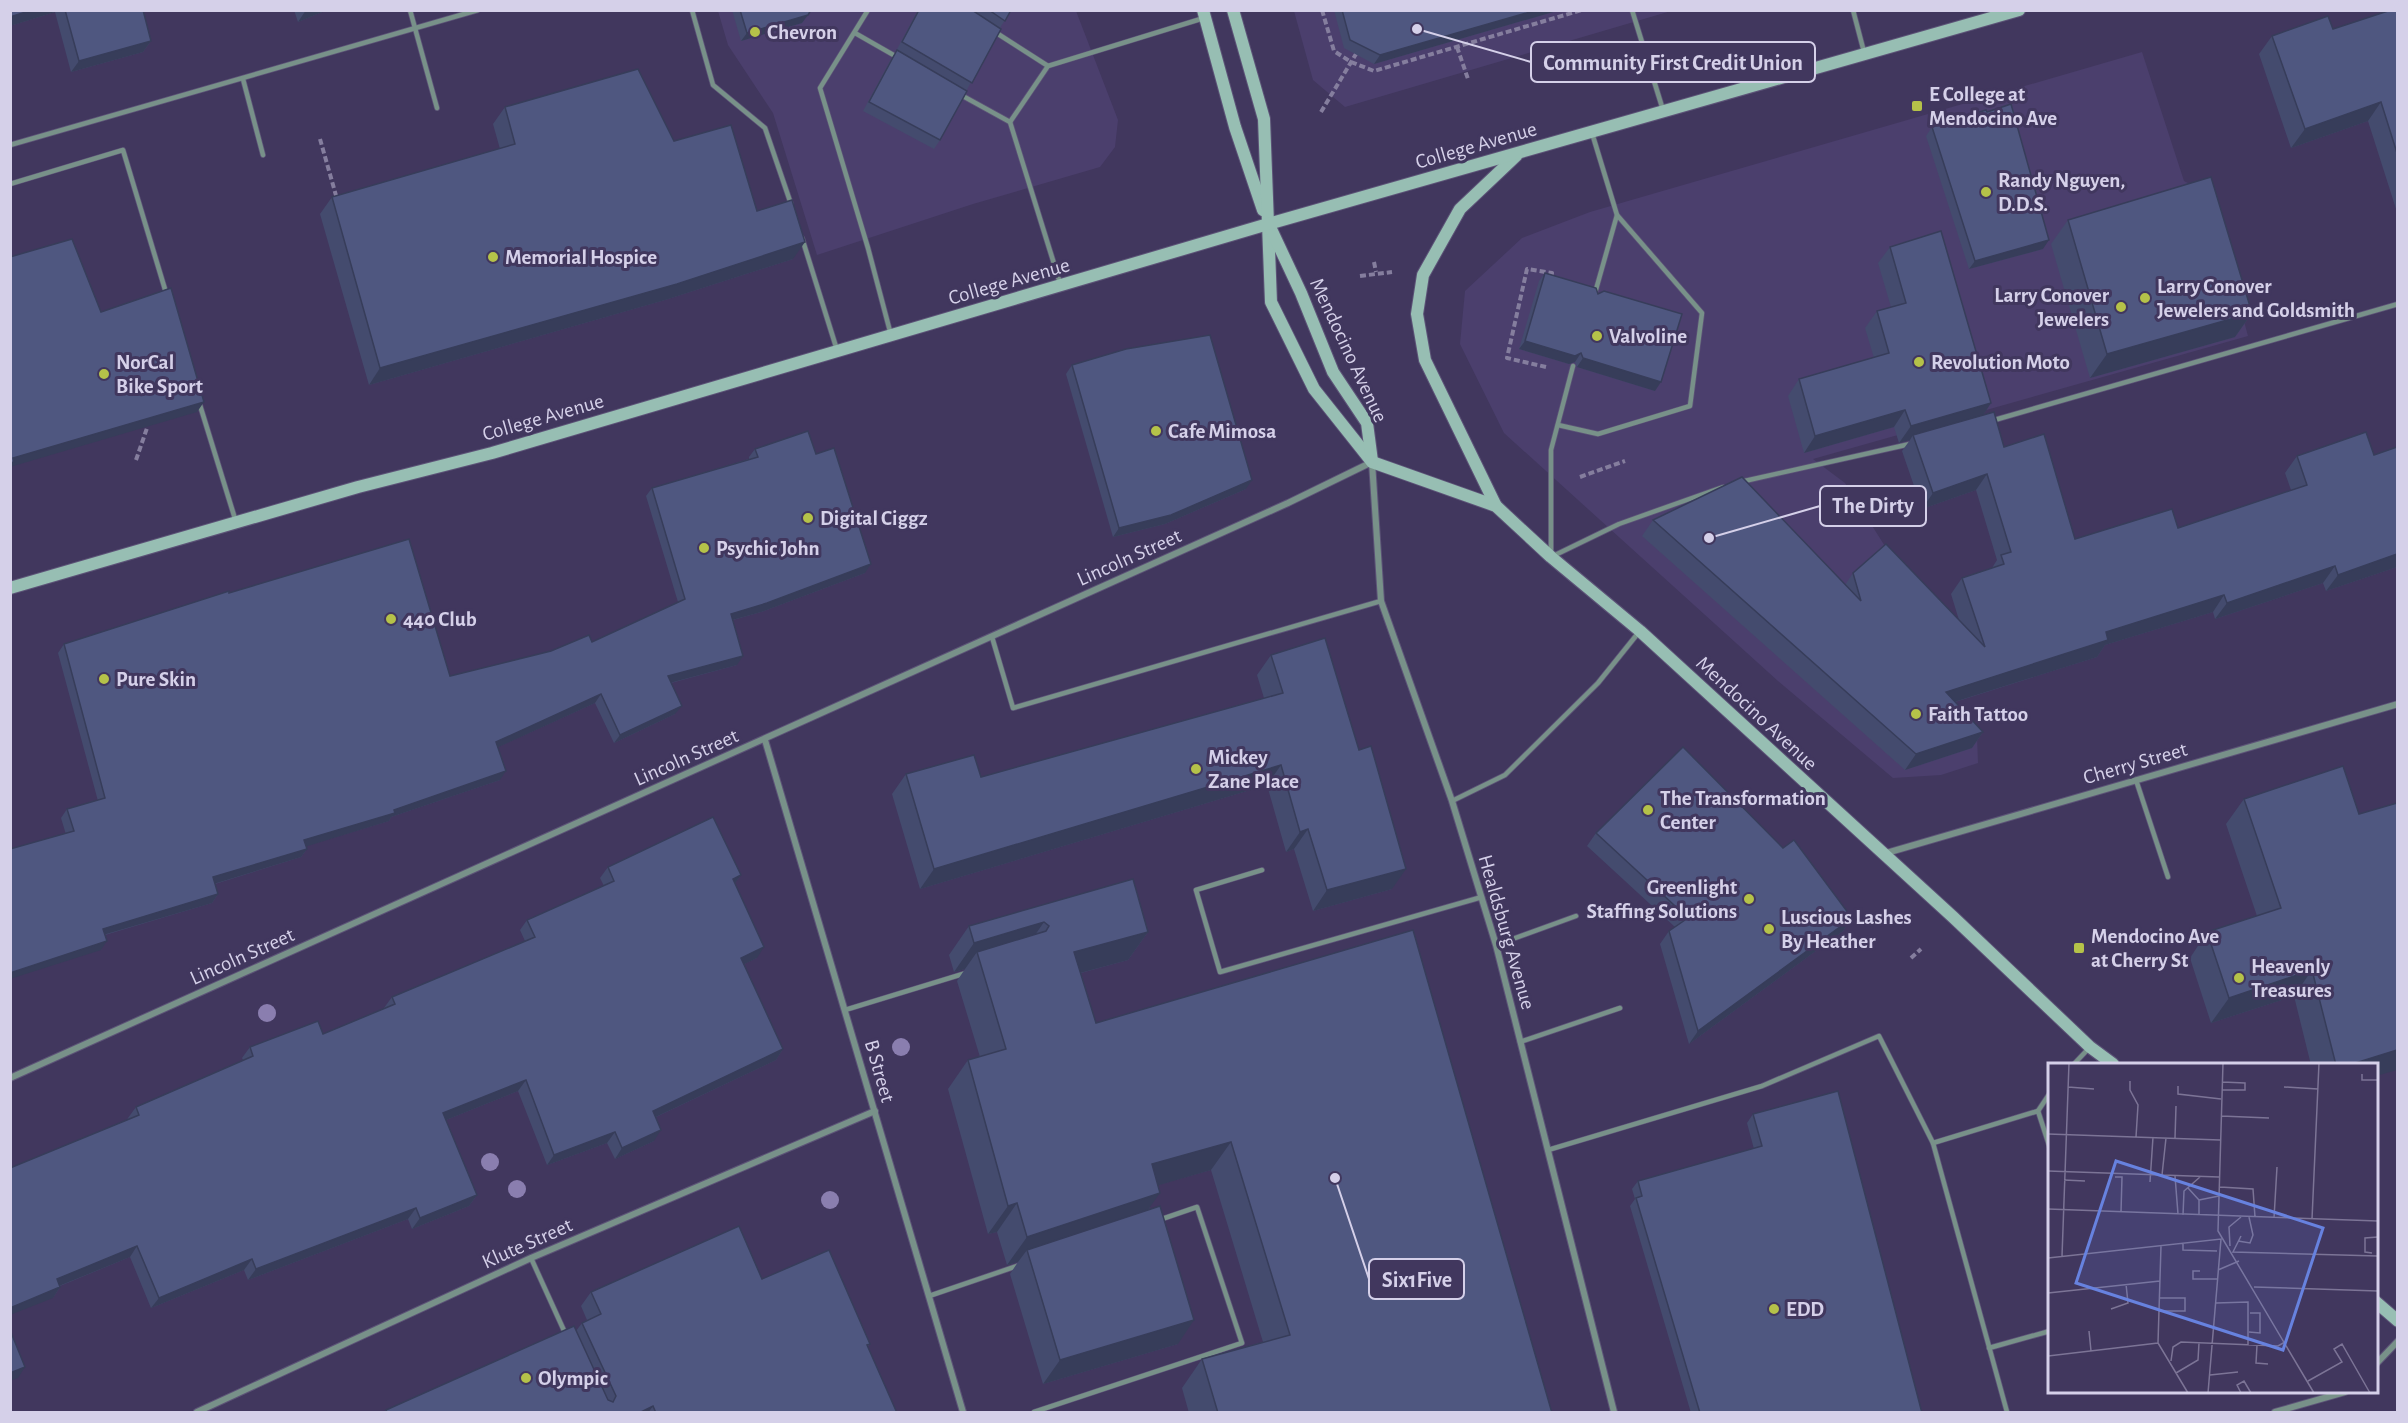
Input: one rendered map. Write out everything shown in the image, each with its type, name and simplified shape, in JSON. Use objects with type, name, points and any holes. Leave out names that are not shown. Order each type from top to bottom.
[{"type":"main road","name":"Mendocino Avenue","points":[[1233,10],[1264,119],[1271,302],[1314,389],[1372,462],[1496,506],[1551,557],[1640,631],[1953,917],[2090,1047],[2110,1063]]},
{"type":"main road","name":"College Avenue","points":[[10,588],[358,487],[503,450],[837,350],[2019,10]]},
{"type":"main road","name":"Mendocino Avenue","points":[[1204,14],[1235,127],[1268,225],[1301,293],[1333,372],[1367,423],[1372,462]]},
{"type":"main road","points":[[1496,506],[1425,360],[1417,314],[1423,275],[1460,209],[1518,154]]},
{"type":"main road","points":[[2378,1304],[2397,1321]]},
{"type":"street","name":"Healdsburg Avenue","points":[[1372,462],[1381,601],[1452,801],[1496,945],[1614,1413]]},
{"type":"street","name":"Lincoln Street","points":[[10,1078],[765,740],[1288,503],[1372,462]]},
{"type":"street","name":"Cherry Street","points":[[1882,854],[2397,704]]},
{"type":"street","name":"B Street","points":[[765,740],[963,1413]]},
{"type":"street","name":"Klute Street","points":[[197,1413],[531,1258],[875,1111]]},
{"type":"street","points":[[2378,1362],[2397,1341]]},
{"type":"street","points":[[2275,1413],[2342,1393]]},
{"type":"lane","points":[[410,10],[437,108]]},
{"type":"lane","points":[[10,145],[478,10]]},
{"type":"lane","points":[[693,10],[713,85],[765,128],[792,207]]},
{"type":"lane","points":[[868,10],[820,88],[868,248],[891,335]]},
{"type":"lane","points":[[1632,10],[1664,112]]},
{"type":"lane","points":[[1853,10],[1865,54]]},
{"type":"lane","points":[[1010,122],[1048,66],[1204,14]]},
{"type":"lane","points":[[988,27],[1048,66]]},
{"type":"lane","points":[[855,33],[903,61]]},
{"type":"lane","points":[[243,79],[263,155]]},
{"type":"lane","points":[[953,90],[1010,122],[1060,286]]},
{"type":"lane","points":[[1558,425],[1598,434],[1690,406],[1702,313],[1617,215],[1592,133]]},
{"type":"lane","points":[[10,184],[123,150],[170,305]]},
{"type":"lane","points":[[1594,298],[1617,215]]},
{"type":"lane","points":[[799,230],[837,350]]},
{"type":"lane","points":[[1980,424],[2397,304]]},
{"type":"lane","points":[[1574,366],[1551,450],[1551,557],[1619,524],[1729,485],[1913,443]]},
{"type":"lane","points":[[197,394],[236,522]]},
{"type":"lane","points":[[992,637],[1013,708],[1381,601]]},
{"type":"lane","points":[[1452,801],[1505,775],[1598,683],[1640,631]]},
{"type":"lane","points":[[2136,780],[2168,877]]},
{"type":"lane","points":[[1262,870],[1196,890],[1220,972],[1482,897]]},
{"type":"lane","points":[[1496,945],[1576,916]]},
{"type":"lane","points":[[845,1010],[968,972]]},
{"type":"lane","points":[[1520,1042],[1620,1008]]},
{"type":"lane","points":[[1548,1150],[1762,1086],[1879,1036],[1934,1143],[2007,1413]]},
{"type":"lane","points":[[2076,1063],[2090,1047]]},
{"type":"lane","points":[[1934,1143],[2038,1111],[2048,1095]]},
{"type":"lane","points":[[2038,1111],[2048,1145]]},
{"type":"lane","points":[[1034,1413],[1242,1342],[1197,1207],[1152,1222]]},
{"type":"lane","points":[[531,1258],[569,1341]]},
{"type":"lane","points":[[929,1296],[1028,1263]]},
{"type":"lane","points":[[1989,1348],[2048,1331]]},
{"type":"path","points":[[1322,10],[1334,51],[1374,71],[1582,10]]},
{"type":"path","points":[[1457,47],[1468,79]]},
{"type":"path","points":[[1321,112],[1356,54]]},
{"type":"path","points":[[320,139],[339,208]]},
{"type":"path","points":[[1374,262],[1376,272]]},
{"type":"path","points":[[1549,284],[1552,273],[1527,269],[1507,358],[1552,368]]},
{"type":"path","points":[[1360,276],[1376,272],[1401,272]]},
{"type":"path","points":[[136,460],[147,428]]},
{"type":"path","points":[[1571,480],[1625,461]]},
{"type":"path","points":[[1911,958],[1921,949]]},
{"type":"shaded area","points":[[718,11],[1076,11],[1118,120],[1115,147],[1100,167],[973,204],[817,255],[773,113],[728,45]]},
{"type":"shaded area","points":[[1294,11],[1671,11],[1345,107],[1313,80]]},
{"type":"shaded area","points":[[2142,52],[2184,181],[2210,195],[2248,336],[1813,459],[1845,483],[1888,551],[1897,653],[1977,736],[1978,763],[1941,775],[1893,778],[1778,681],[1504,433],[1460,344],[1465,291],[1522,238],[1590,212]]},
{"type":"building","points":[[10,10],[32,10],[10,17]]},
{"type":"building","points":[[65,10],[143,10],[151,41],[79,61]]},
{"type":"building","name":"Chevron","points":[[740,10],[811,10],[808,15],[747,33]]},
{"type":"building","points":[[919,10],[972,10],[1001,29],[972,83],[902,42]]},
{"type":"building","points":[[989,10],[1011,10],[1005,21]]},
{"type":"building","points":[[1342,10],[1537,10],[1380,55],[1350,40]]},
{"type":"building","points":[[2397,10],[2397,153],[2381,102],[2305,129],[2272,36],[2328,16],[2333,29]]},
{"type":"building","points":[[897,50],[967,91],[940,140],[869,102]]},
{"type":"building","name":"Memorial Hospice","points":[[638,69],[674,141],[731,125],[757,211],[792,200],[805,242],[677,284],[380,368],[332,197],[515,144],[505,107]]},
{"type":"building","name":"Randy Nguyen, D.D.S.","points":[[2011,104],[2049,240],[1975,261],[1932,127]]},
{"type":"building","name":"Larry Conover Jewelers and Goldsmith","points":[[2211,177],[2252,313],[2107,354],[2068,220]]},
{"type":"building","points":[[1941,231],[1991,403],[1911,426],[1905,410],[1815,436],[1799,379],[1889,353],[1877,311],[1906,303],[1890,247]]},
{"type":"building","name":"NorCal Bike Sport","points":[[72,239],[101,312],[171,288],[204,402],[13,458],[14,462],[10,463],[10,257]]},
{"type":"building","name":"Valvoline","points":[[1545,273],[1596,288],[1598,294],[1604,291],[1682,314],[1661,382],[1583,358],[1581,353],[1575,356],[1525,341]]},
{"type":"building","name":"Cafe Mimosa","points":[[1210,335],[1252,480],[1171,515],[1119,528],[1072,365],[1126,349]]},
{"type":"building","points":[[1994,412],[2004,447],[2044,434],[2075,539],[2172,509],[2178,528],[2307,485],[2297,456],[2366,432],[2374,455],[2397,447],[2397,554],[2338,575],[2335,566],[2227,603],[2224,595],[2106,632],[2108,640],[1946,692],[1983,732],[1916,754],[1653,520],[1742,477],[1861,601],[1853,573],[1886,544],[1985,647],[1962,578],[2004,564],[2001,555],[2011,552],[1987,474],[1933,493],[1913,435]]},
{"type":"building","points":[[808,431],[816,454],[834,448],[871,564],[731,614],[743,656],[668,676],[682,706],[620,735],[601,694],[496,742],[506,771],[394,810],[395,813],[304,840],[307,849],[213,877],[218,894],[103,929],[107,941],[10,973],[10,849],[74,831],[67,809],[105,798],[64,644],[229,591],[229,593],[409,539],[450,676],[551,651],[589,635],[592,642],[685,599],[652,488],[758,457],[755,449]]},
{"type":"building","points":[[1325,638],[1359,750],[1371,746],[1406,869],[1327,890],[1308,829],[1300,832],[1281,765],[934,869],[906,774],[974,755],[981,777],[1283,693],[1271,655]]},
{"type":"building","points":[[1683,747],[1783,848],[1794,840],[1852,918],[1698,1031],[1669,931],[1688,918],[1596,833]]},
{"type":"building","points":[[2343,766],[2359,814],[2397,803],[2397,1050],[2355,1063],[2335,1063],[2312,970],[2229,998],[2207,932],[2281,908],[2244,799]]},
{"type":"building","points":[[713,817],[741,875],[733,879],[764,947],[741,958],[783,1049],[653,1111],[661,1130],[622,1148],[615,1132],[554,1155],[526,1080],[443,1113],[477,1195],[420,1218],[416,1208],[256,1269],[252,1259],[159,1298],[137,1246],[57,1279],[60,1287],[10,1308],[10,1168],[139,1115],[136,1107],[253,1056],[250,1047],[318,1021],[323,1034],[395,1004],[392,997],[535,937],[527,920],[614,881],[608,867]]},
{"type":"building","points":[[1133,879],[1148,932],[1074,952],[1096,1023],[1413,930],[1552,1413],[1218,1413],[1202,1359],[1290,1335],[1231,1142],[1152,1164],[1160,1193],[1027,1237],[1017,1203],[1008,1206],[968,1060],[1006,1049],[977,952],[1046,931],[1049,926],[1044,922],[974,943],[969,926]]},
{"type":"building","name":"EDD","points":[[1838,1091],[1922,1413],[1700,1413],[1636,1198],[1642,1196],[1638,1181],[1762,1146],[1753,1114]]},
{"type":"building","points":[[1160,1206],[1194,1320],[1060,1360],[1027,1250]]},
{"type":"building","points":[[739,1226],[762,1279],[829,1250],[897,1413],[656,1413],[653,1406],[639,1413],[387,1413],[386,1410],[574,1326],[608,1400],[613,1402],[616,1396],[582,1323],[601,1314],[591,1292]]},
{"type":"building","points":[[10,1330],[25,1367],[10,1373]]},
{"type":"place","name":"Community First Credit Union","points":[[1417,29]]},
{"type":"place","name":"Chevron","points":[[755,32]]},
{"type":"place","name":"E College at Mendocino Ave","points":[[1917,106]]},
{"type":"place","name":"Randy Nguyen, D.D.S.","points":[[1986,192]]},
{"type":"place","name":"Memorial Hospice","points":[[493,257]]},
{"type":"place","name":"Larry Conover Jewelers and Goldsmith","points":[[2145,298]]},
{"type":"place","name":"Larry Conover Jewelers","points":[[2121,307]]},
{"type":"place","name":"Valvoline","points":[[1597,336]]},
{"type":"place","name":"Revolution Moto","points":[[1919,362]]},
{"type":"place","name":"NorCal Bike Sport","points":[[104,374]]},
{"type":"place","name":"Cafe Mimosa","points":[[1156,431]]},
{"type":"place","name":"Digital Ciggz","points":[[808,518]]},
{"type":"place","name":"The Dirty","points":[[1709,538]]},
{"type":"place","name":"Psychic John","points":[[704,548]]},
{"type":"place","name":"440 Club","points":[[391,619]]},
{"type":"place","name":"Pure Skin","points":[[104,679]]},
{"type":"place","name":"Faith Tattoo","points":[[1916,714]]},
{"type":"place","name":"Mickey Zane Place","points":[[1196,769]]},
{"type":"place","name":"The Transformation Center","points":[[1648,810]]},
{"type":"place","name":"Greenlight Staffing Solutions","points":[[1749,899]]},
{"type":"place","name":"Luscious Lashes By Heather","points":[[1769,929]]},
{"type":"place","name":"Mendocino Ave at Cherry St","points":[[2079,948]]},
{"type":"place","name":"Heavenly Treasures","points":[[2239,978]]},
{"type":"place","name":"Six1Five","points":[[1335,1178]]},
{"type":"place","name":"EDD","points":[[1774,1309]]},
{"type":"place","name":"Olympic","points":[[526,1378]]}]
